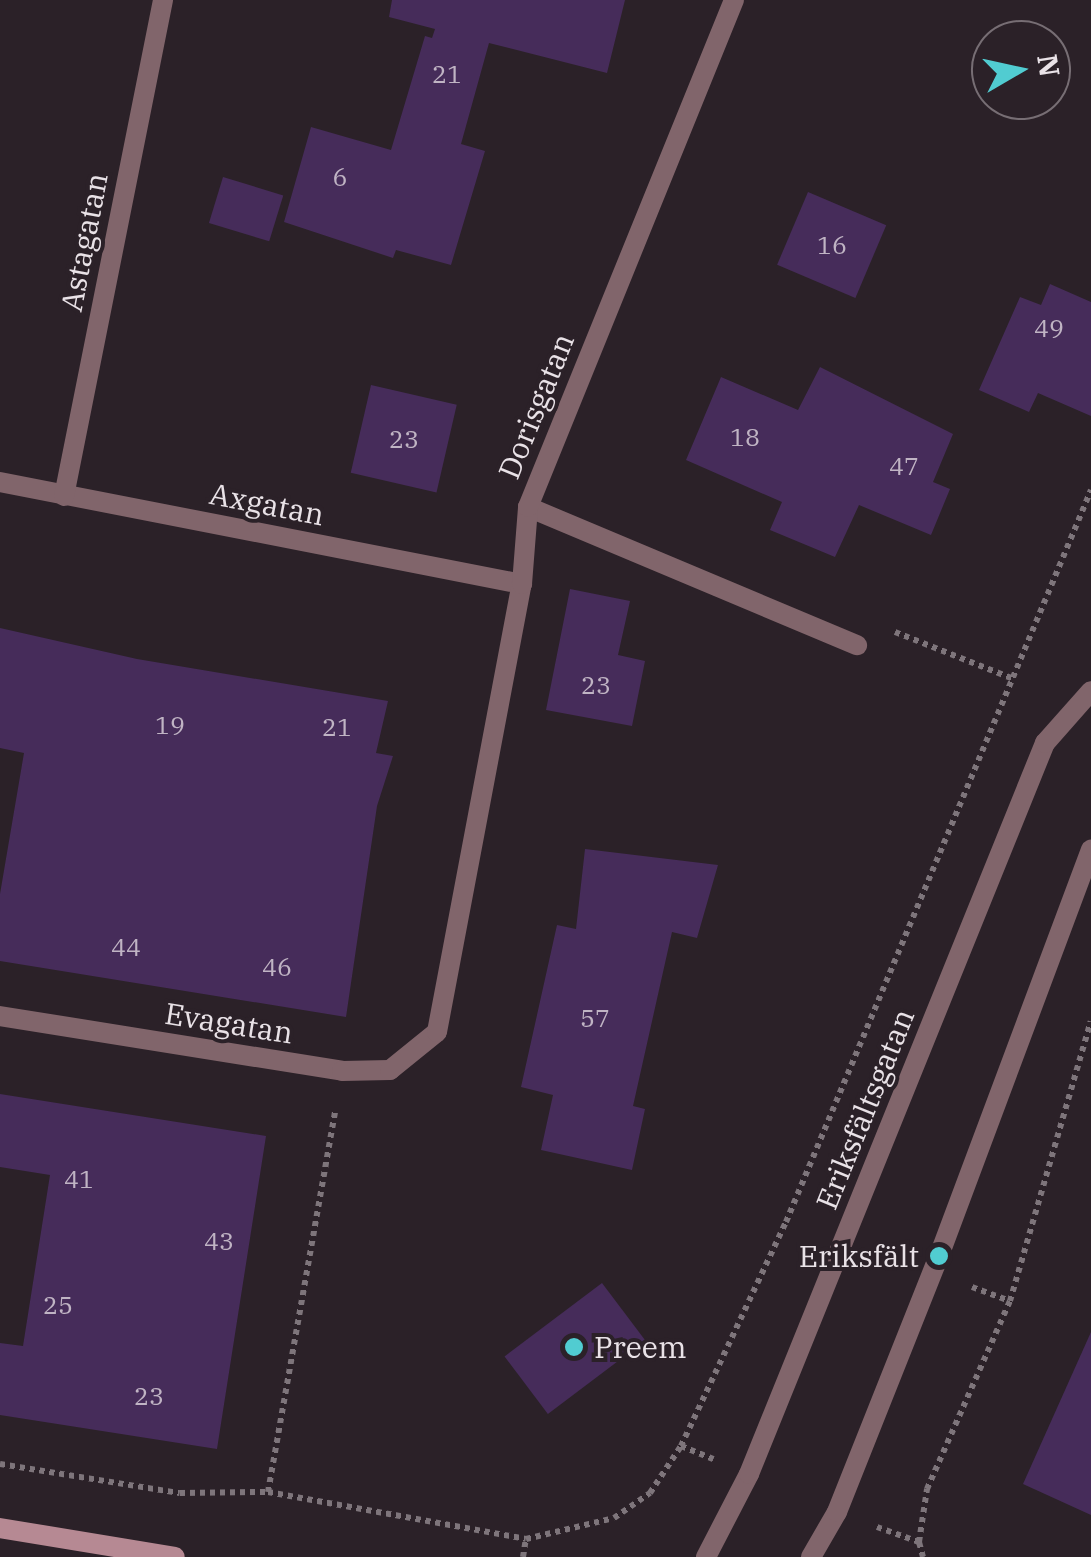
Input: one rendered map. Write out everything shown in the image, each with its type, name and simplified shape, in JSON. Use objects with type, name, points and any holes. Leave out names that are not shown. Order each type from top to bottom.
[{"type":"main road","points":[[0,1528],[175,1557]]},
{"type":"street","name":"Astagatan","points":[[64,496],[163,0]]},
{"type":"street","name":"Dorisgatan","points":[[437,1032],[522,584],[528,506],[734,0]]},
{"type":"street","name":"Axgatan","points":[[0,482],[522,584]]},
{"type":"street","points":[[528,506],[856,645]]},
{"type":"street","name":"Eriksfältsgatan","points":[[706,1557],[749,1474],[1045,743],[1091,691]]},
{"type":"street","points":[[812,1557],[837,1512],[1091,850]]},
{"type":"street","name":"Evagatan","points":[[0,1016],[342,1071],[390,1070],[437,1032]]},
{"type":"path","points":[[0,1464],[180,1493],[268,1492],[526,1540],[614,1518],[650,1493],[681,1446],[786,1222],[1091,490]]},
{"type":"path","points":[[856,645],[898,631],[1014,679]]},
{"type":"path","points":[[924,1557],[919,1542],[927,1489],[1010,1301],[1091,1021]]},
{"type":"path","points":[[268,1492],[342,1071]]},
{"type":"path","points":[[962,1283],[1010,1301]]},
{"type":"path","points":[[681,1446],[749,1474]]},
{"type":"path","points":[[837,1512],[919,1542]]},
{"type":"path","points":[[523,1557],[526,1540]]},
{"type":"building","points":[[392,0],[625,0],[607,73],[489,43],[461,144],[485,151],[451,265],[396,250],[393,258],[284,222],[311,127],[391,150],[425,36],[432,38],[435,29],[389,17]]},
{"type":"building","points":[[223,177],[283,195],[269,241],[209,223]]},
{"type":"building","points":[[808,192],[886,225],[855,298],[777,265]]},
{"type":"building","points":[[1050,284],[1091,302],[1091,416],[1038,393],[1029,412],[979,390],[1020,297],[1041,305]]},
{"type":"building","points":[[820,367],[953,434],[933,482],[950,489],[931,535],[859,505],[835,557],[770,530],[782,502],[686,460],[721,377],[798,410]]},
{"type":"building","points":[[371,385],[457,405],[436,492],[351,473]]},
{"type":"building","points":[[570,589],[630,601],[618,655],[645,661],[632,726],[546,710]]},
{"type":"building","points":[[0,628],[137,659],[388,701],[376,753],[393,756],[377,806],[346,1017],[0,961],[0,894],[24,753],[0,748]]},
{"type":"building","points":[[585,849],[718,865],[697,938],[672,932],[633,1106],[645,1109],[632,1170],[541,1150],[553,1095],[521,1087],[557,925],[576,929]]},
{"type":"building","points":[[0,1094],[266,1136],[217,1449],[0,1415],[0,1343],[23,1346],[50,1175],[0,1167]]},
{"type":"building","points":[[602,1283],[645,1341],[548,1414],[505,1356]]},
{"type":"building","points":[[1091,1332],[1091,1515],[1023,1484]]},
{"type":"place","name":"Eriksfält","points":[[939,1256]]},
{"type":"place","name":"Preem","points":[[574,1347]]}]
